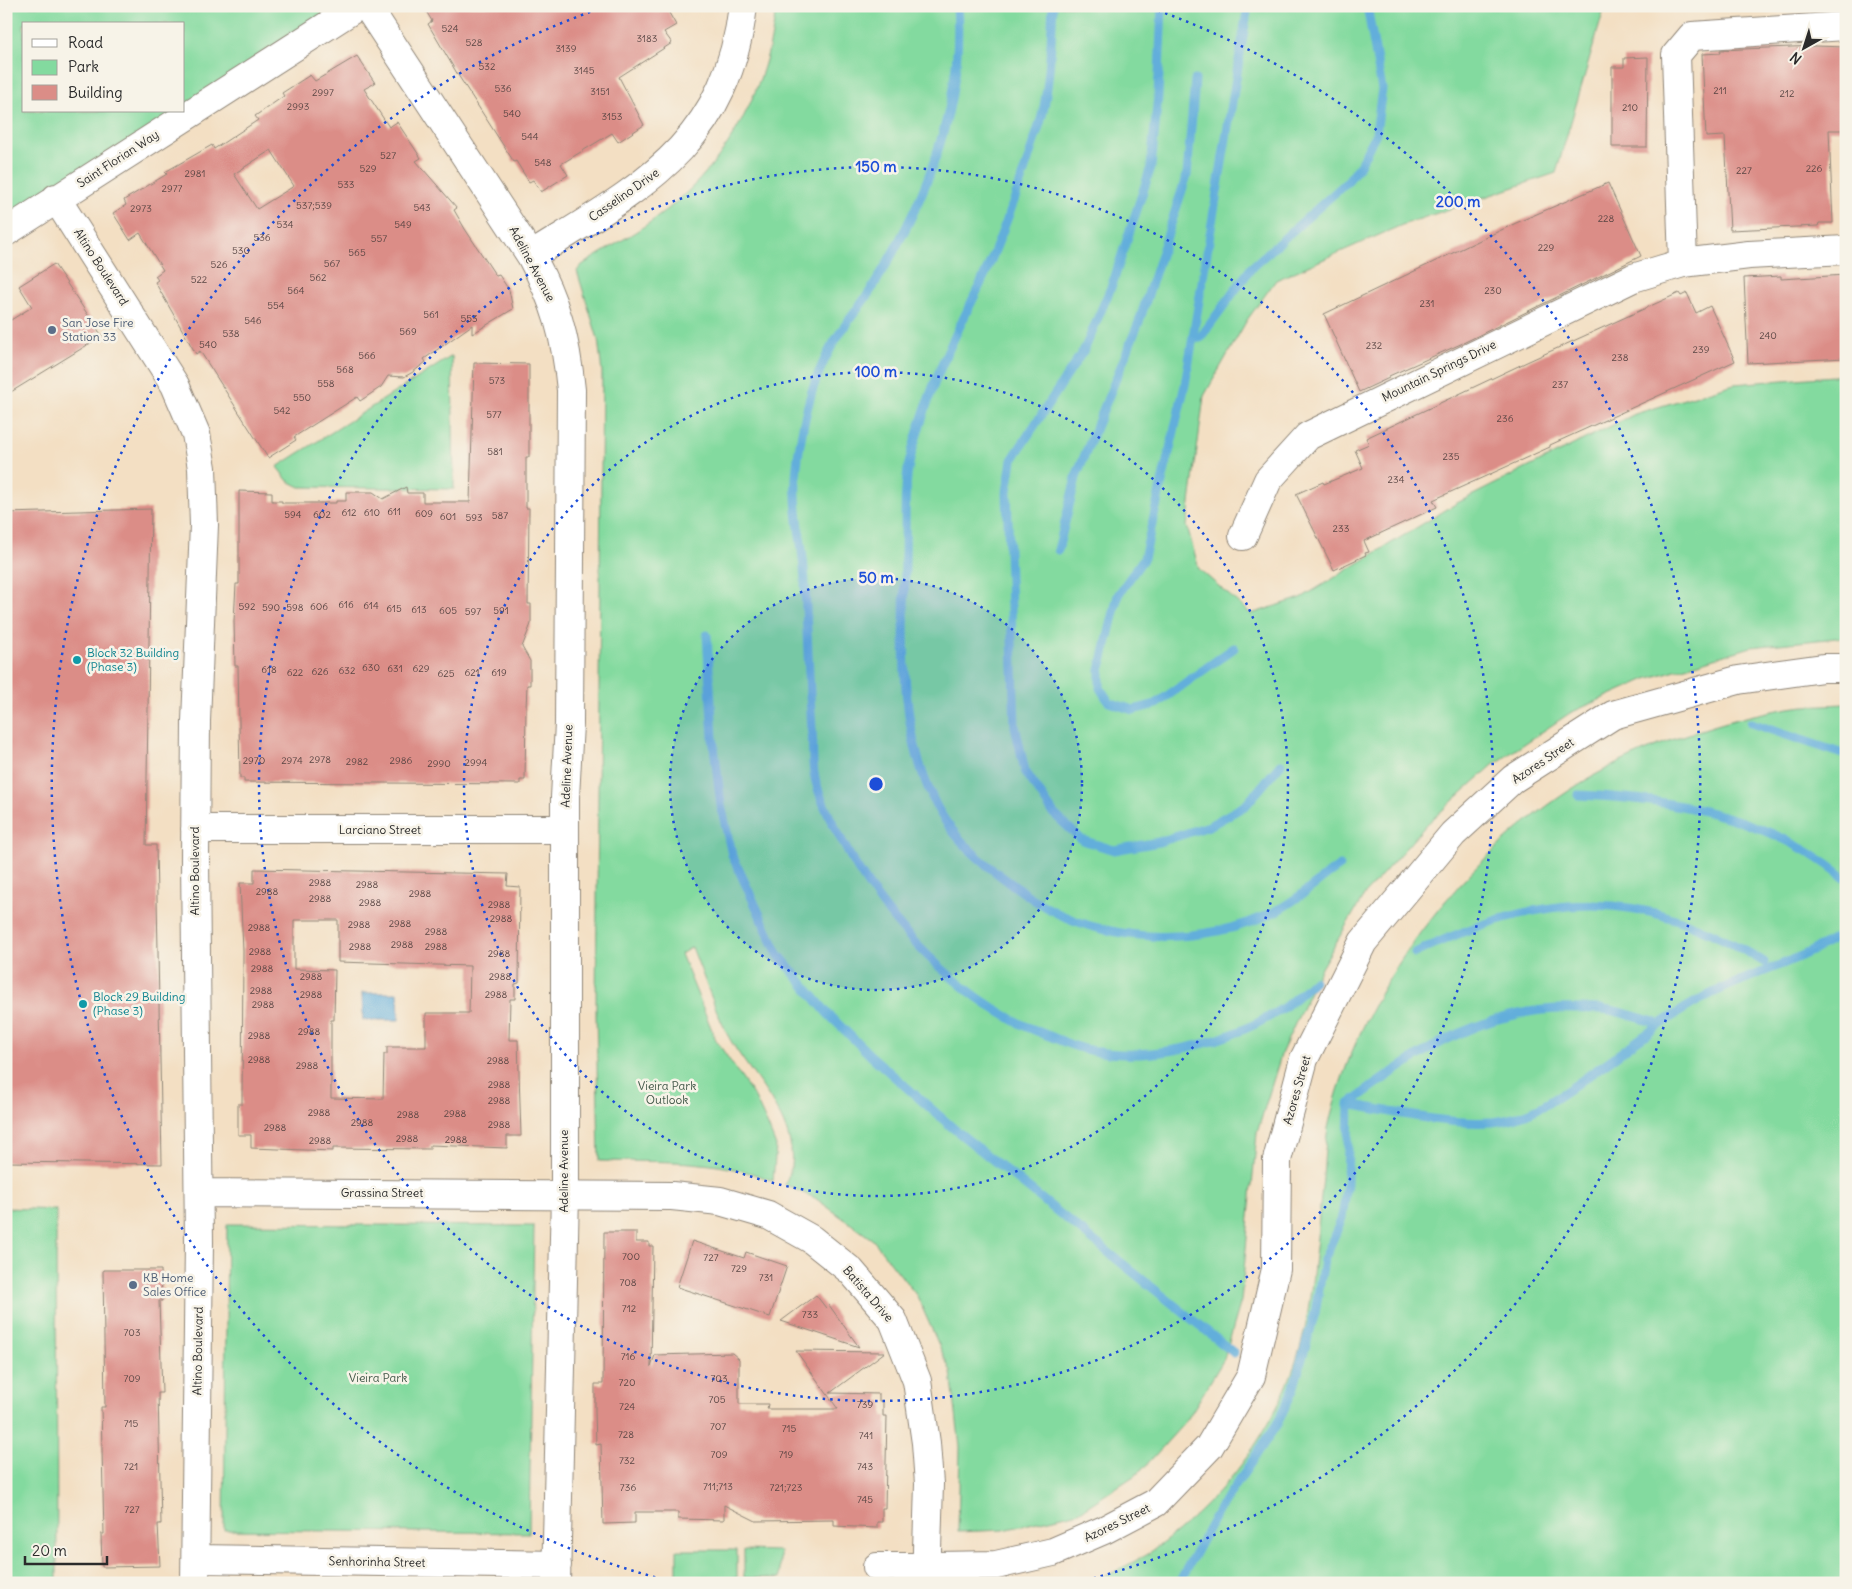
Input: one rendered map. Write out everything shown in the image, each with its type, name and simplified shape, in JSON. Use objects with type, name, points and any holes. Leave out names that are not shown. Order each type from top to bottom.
[{"type":"street","name":"Saint Florian Way","points":[[6,232],[56,198],[358,6]]},
{"type":"street","name":"Adeline Avenue","points":[[367,6],[531,256],[549,290],[558,314],[567,352],[571,390],[569,724],[566,829],[565,1194],[556,1574]]},
{"type":"street","name":"Casselino Drive","points":[[531,256],[637,188],[680,151],[700,125],[729,74],[738,46],[743,6]]},
{"type":"street","points":[[1683,263],[1676,55],[1692,36],[1846,26]]},
{"type":"street","name":"Altino Boulevard","points":[[56,198],[175,384],[196,434],[202,468],[204,525],[196,721],[195,829],[199,1193],[196,1571]]},
{"type":"street","name":"Mountain Springs Drive","points":[[1243,536],[1268,480],[1308,436],[1633,278],[1683,263],[1749,255],[1846,250]]},
{"type":"street","name":"Azores Street","points":[[878,1567],[926,1575],[996,1565],[1053,1552],[1104,1530],[1155,1503],[1209,1447],[1251,1376],[1276,1269],[1277,1160],[1304,1059],[1363,942],[1453,834],[1514,779],[1613,715],[1738,680],[1823,668],[1846,668]]},
{"type":"street","name":"Larciano Street","points":[[195,829],[566,829]]},
{"type":"street","name":"Grassina Street","points":[[199,1193],[565,1194]]},
{"type":"street","name":"Batista Drive","points":[[565,1194],[672,1196],[720,1201],[768,1215],[811,1239],[852,1271],[893,1320],[917,1381],[929,1484],[926,1575]]},
{"type":"street","name":"Senhorinha Street","points":[[196,1571],[556,1574]]},
{"type":"green space","points":[[6,6],[344,6],[185,109],[185,22],[22,22],[22,112],[180,112],[6,225]]},
{"type":"green space","name":"Vieira Park Outlook","points":[[776,6],[1605,6],[1556,173],[1402,225],[1276,280],[1247,320],[1204,396],[1187,526],[1199,569],[1251,614],[1301,598],[1457,503],[1635,414],[1734,384],[1846,375],[1846,637],[1751,647],[1646,679],[1570,713],[1493,765],[1427,824],[1365,894],[1321,968],[1282,1052],[1257,1133],[1241,1301],[1224,1359],[1187,1420],[1140,1472],[1079,1512],[1004,1530],[958,1532],[960,1447],[951,1372],[917,1296],[873,1240],[815,1198],[785,1185],[791,1167],[791,1149],[787,1131],[769,1096],[726,1032],[692,947],[681,954],[716,1040],[755,1098],[776,1146],[773,1181],[731,1168],[709,1165],[599,1161],[596,1010],[602,372],[598,339],[577,271],[582,265],[637,231],[668,209],[690,189],[728,144],[743,118],[765,64]]},
{"type":"green space","points":[[452,356],[454,489],[300,487],[288,481],[277,467]]},
{"type":"green space","points":[[1846,704],[1846,1583],[1093,1583],[1149,1553],[1178,1531],[1206,1505],[1231,1478],[1253,1448],[1272,1416],[1288,1382],[1300,1347],[1308,1311],[1315,1261],[1327,1134],[1343,1077],[1363,1026],[1390,978],[1421,932],[1457,888],[1495,849],[1537,813],[1581,783],[1629,758],[1682,736],[1736,719],[1796,707]]},
{"type":"green space","points":[[6,1208],[56,1210],[57,1583],[6,1583]]},
{"type":"green space","name":"Vieira Park","points":[[227,1224],[534,1226],[529,1533],[224,1530]]},
{"type":"green space","points":[[677,1550],[737,1550],[737,1578],[677,1578]]},
{"type":"green space","points":[[744,1550],[780,1551],[780,1578],[744,1578]]},
{"type":"water","points":[[362,993],[398,993],[399,1020],[363,1020]]},
{"type":"building","points":[[423,6],[665,6],[676,25],[664,32],[672,43],[619,77],[644,125],[618,142],[612,133],[561,164],[568,175],[541,192],[533,180],[529,182],[516,161],[514,162],[458,75],[428,24],[432,21]]},
{"type":"building","points":[[1815,46],[1846,47],[1846,130],[1829,130],[1833,223],[1819,223],[1818,226],[1730,230],[1725,136],[1706,137],[1702,54],[1721,53],[1720,50]]},
{"type":"building","points":[[357,56],[375,83],[364,89],[389,127],[397,122],[421,158],[416,161],[457,208],[454,210],[465,229],[496,276],[499,275],[509,290],[513,309],[472,334],[472,325],[424,359],[426,362],[404,377],[388,376],[381,387],[360,401],[357,397],[294,437],[296,440],[268,458],[200,351],[196,354],[155,282],[158,280],[155,276],[163,270],[140,233],[130,240],[113,213],[126,205],[124,200],[167,174],[165,172],[212,145],[214,149],[258,120],[255,116],[284,96],[282,93],[310,75],[315,81]],"holes":[[[271,150],[294,186],[257,209],[234,174]]]},
{"type":"building","points":[[1648,57],[1647,147],[1612,147],[1612,67],[1624,67],[1624,58]]},
{"type":"building","points":[[1608,183],[1641,256],[1359,392],[1324,314],[1516,223]]},
{"type":"building","name":"San Jose Fire Station 33","points":[[54,264],[102,336],[6,395],[6,323],[32,307],[19,286]]},
{"type":"building","points":[[1846,275],[1846,358],[1748,363],[1744,278],[1781,276],[1781,279]]},
{"type":"building","points":[[1679,293],[1681,296],[1687,293],[1696,313],[1710,306],[1735,361],[1433,500],[1437,507],[1364,541],[1369,552],[1365,553],[1366,555],[1334,570],[1296,494],[1363,468],[1355,450],[1369,444],[1366,438]]},
{"type":"building","points":[[474,363],[529,364],[529,457],[526,457],[526,508],[529,508],[528,604],[531,604],[531,624],[522,647],[530,661],[530,685],[527,685],[526,708],[525,780],[520,780],[520,784],[244,782],[244,778],[240,778],[238,666],[235,666],[234,621],[236,584],[239,584],[239,491],[272,492],[272,501],[282,501],[282,503],[336,503],[336,501],[346,501],[346,492],[373,492],[383,499],[406,487],[407,493],[423,493],[423,502],[470,502]]},
{"type":"building","points":[[151,509],[146,845],[156,845],[162,1164],[6,1162],[6,513]]},
{"type":"building","points":[[254,869],[508,874],[507,886],[520,887],[519,983],[515,984],[515,999],[510,999],[509,1040],[518,1040],[521,1136],[507,1136],[507,1148],[430,1145],[430,1149],[333,1148],[333,1151],[251,1148],[251,1135],[238,1135],[238,1104],[242,1104],[243,951],[240,883],[254,883]],"holes":[[[294,920],[338,920],[338,962],[470,966],[469,1013],[426,1013],[426,1047],[387,1047],[387,1054],[384,1054],[383,1099],[331,1098],[331,1020],[334,1020],[335,970],[294,969]]]},
{"type":"building","points":[[604,1232],[636,1232],[636,1242],[649,1242],[649,1246],[653,1246],[651,1367],[655,1355],[732,1353],[739,1359],[739,1404],[768,1404],[767,1409],[838,1409],[796,1351],[885,1352],[830,1393],[879,1394],[879,1401],[883,1401],[883,1416],[887,1416],[885,1508],[882,1508],[882,1522],[877,1522],[877,1528],[834,1526],[834,1520],[756,1521],[724,1505],[724,1520],[678,1519],[678,1512],[635,1512],[635,1523],[603,1524],[601,1444],[596,1445],[595,1384],[603,1384]]},
{"type":"building","points":[[692,1241],[744,1258],[746,1252],[787,1266],[770,1317],[677,1287]]},
{"type":"building","points":[[103,1270],[161,1270],[162,1301],[159,1301],[162,1393],[158,1393],[161,1524],[158,1524],[160,1566],[102,1567],[101,1534],[104,1534],[101,1407],[105,1407]]},
{"type":"building","points":[[816,1295],[826,1308],[829,1305],[859,1347],[781,1321]]},
{"type":"waterway","points":[[957,6],[958,43],[954,79],[948,115],[938,150],[911,218],[894,251],[872,289],[838,336],[824,361],[815,382],[800,442],[796,496],[804,572],[813,768],[825,808],[857,868],[895,920],[916,944],[964,987],[990,1006],[1023,1025],[1064,1042],[1089,1050],[1116,1054],[1175,1050],[1204,1044],[1257,1023],[1280,1010],[1314,981]]},
{"type":"waterway","points":[[1053,6],[1045,103],[1039,127],[1014,202],[993,256],[932,389],[909,464],[905,500],[904,652],[908,712],[922,771],[941,815],[963,843],[990,867],[1033,899],[1059,914],[1089,925],[1120,933],[1185,936],[1217,931],[1248,923],[1276,911],[1340,866]]},
{"type":"waterway","points":[[1162,6],[1158,96],[1151,167],[1112,285],[1085,348],[1012,460],[1007,492],[1015,726],[1025,771],[1054,814],[1082,840],[1114,850],[1159,842],[1209,826],[1246,805],[1281,764]]},
{"type":"waterway","points":[[1234,648],[1156,704],[1133,710],[1109,702],[1100,688],[1100,670],[1118,595],[1144,558],[1185,385],[1248,6]]},
{"type":"waterway","points":[[1200,338],[1252,267],[1347,182],[1360,165],[1376,133],[1382,89],[1367,6]]},
{"type":"waterway","points":[[1058,550],[1077,474],[1139,322],[1187,175],[1195,80]]},
{"type":"waterway","points":[[707,635],[713,738],[721,805],[732,855],[778,954],[828,1014],[871,1056],[953,1128],[1234,1353]]},
{"type":"waterway","points":[[1751,723],[1846,755]]},
{"type":"waterway","points":[[1578,795],[1649,801],[1720,815],[1786,840],[1817,858],[1846,879]]},
{"type":"waterway","points":[[1415,953],[1462,932],[1507,917],[1550,908],[1591,905],[1633,909],[1675,919],[1718,937],[1764,962]]},
{"type":"waterway","points":[[1349,1104],[1457,1122],[1492,1122],[1521,1116],[1547,1104],[1677,1013],[1705,997],[1813,951],[1846,931]]},
{"type":"waterway","points":[[1349,1104],[1427,1050],[1482,1024],[1512,1015],[1543,1010],[1602,1009],[1654,1022]]},
{"type":"waterway","points":[[1179,1583],[1215,1516],[1277,1424],[1293,1390],[1315,1313],[1324,1260],[1342,1218],[1347,1183],[1349,1104]]},
{"type":"place","name":"San Jose Fire Station 33","points":[[52,330]]},
{"type":"place","name":"Block 32 Building (Phase 3)","points":[[77,660]]},
{"type":"place","name":"Block 29 Building (Phase 3)","points":[[83,1004]]},
{"type":"place","name":"KB Home Sales Office","points":[[133,1285]]}]
